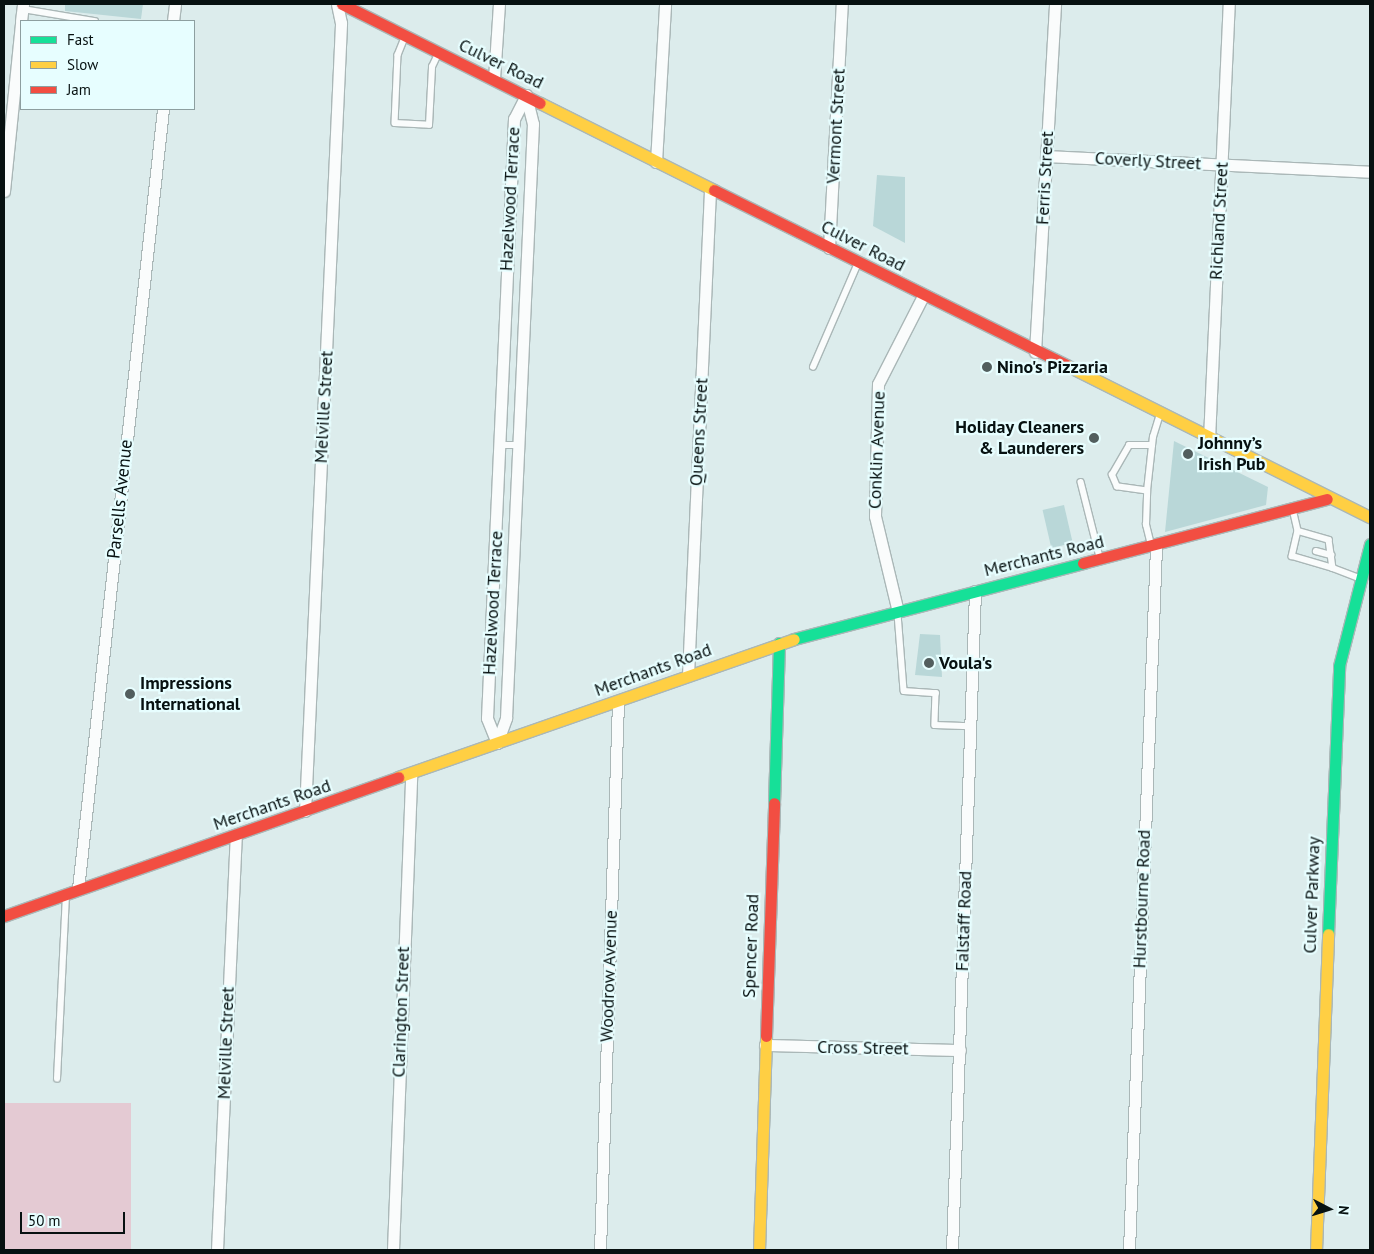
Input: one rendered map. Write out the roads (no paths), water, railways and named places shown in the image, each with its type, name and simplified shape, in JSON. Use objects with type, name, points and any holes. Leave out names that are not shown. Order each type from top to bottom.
[{"type":"street","points":[[173,20],[175,4]]},
{"type":"street","name":"Melville Street","points":[[305,811],[341,24],[337,4]]},
{"type":"street","name":"Culver Road","points":[[342,4],[1327,498],[1370,517]]},
{"type":"street","points":[[494,79],[498,4]]},
{"type":"street","points":[[656,162],[665,4]]},
{"type":"street","name":"Vermont Street","points":[[829,248],[842,4]]},
{"type":"street","name":"Ferris Street","points":[[1035,352],[1055,4]]},
{"type":"street","name":"Richland Street","points":[[1208,438],[1230,4]]},
{"type":"street","points":[[4,191],[20,34]]},
{"type":"street","name":"Hazelwood Terrace","points":[[497,744],[488,718],[514,119],[526,95]]},
{"type":"street","name":"Hazelwood Terrace","points":[[497,744],[506,718],[533,124],[526,95]]},
{"type":"street","name":"Parsells Avenue","points":[[78,889],[163,110]]},
{"type":"street","name":"Coverly Street","points":[[1046,156],[1370,172]]},
{"type":"street","name":"Queens Street","points":[[688,675],[710,189]]},
{"type":"street","name":"Conklin Avenue","points":[[898,612],[875,516],[878,384],[923,296]]},
{"type":"street","name":"Merchants Road","points":[[4,916],[411,775],[779,643],[975,591],[1154,548],[1327,498]]},
{"type":"street","name":"Culver Parkway","points":[[1316,1250],[1339,666],[1370,544]]},
{"type":"street","name":"Hurstbourne Road","points":[[1129,1250],[1154,548]]},
{"type":"street","name":"Falstaff Road","points":[[952,1250],[975,591]]},
{"type":"street","name":"Spencer Road","points":[[759,1250],[779,643]]},
{"type":"street","name":"Woodrow Avenue","points":[[600,1250],[618,702]]},
{"type":"street","name":"Clarington Street","points":[[393,1250],[411,775]]},
{"type":"street","name":"Melville Street","points":[[217,1250],[236,836]]},
{"type":"street","name":"Cross Street","points":[[765,1045],[960,1050]]},
{"type":"lane","points":[[22,14],[93,20]]},
{"type":"lane","points":[[406,37],[398,55],[395,123],[429,125],[432,67],[438,52]]},
{"type":"lane","points":[[813,367],[858,263]]},
{"type":"lane","points":[[1154,548],[1146,525],[1147,491],[1152,446],[1160,414]]},
{"type":"lane","points":[[500,445],[518,445]]},
{"type":"lane","points":[[1147,491],[1117,487],[1112,474],[1129,445],[1152,446]]},
{"type":"lane","points":[[1081,482],[1101,560]]},
{"type":"lane","points":[[1293,508],[1298,531],[1298,546],[1292,556],[1333,568],[1361,579]]},
{"type":"lane","points":[[1298,531],[1329,540],[1333,568]]},
{"type":"lane","points":[[1316,551],[1331,555]]},
{"type":"lane","points":[[898,612],[904,692],[936,693],[935,725],[970,726]]},
{"type":"lane","points":[[57,1079],[66,894]]},
{"type":"place","name":"Nino's Pizzaria","points":[[987,367]]},
{"type":"place","name":"Holiday Cleaners & Launderers","points":[[1094,438]]},
{"type":"place","name":"Johnny’s Irish Pub","points":[[1188,454]]},
{"type":"place","name":"Voula's","points":[[929,663]]},
{"type":"place","name":"Impressions International","points":[[130,694]]}]
